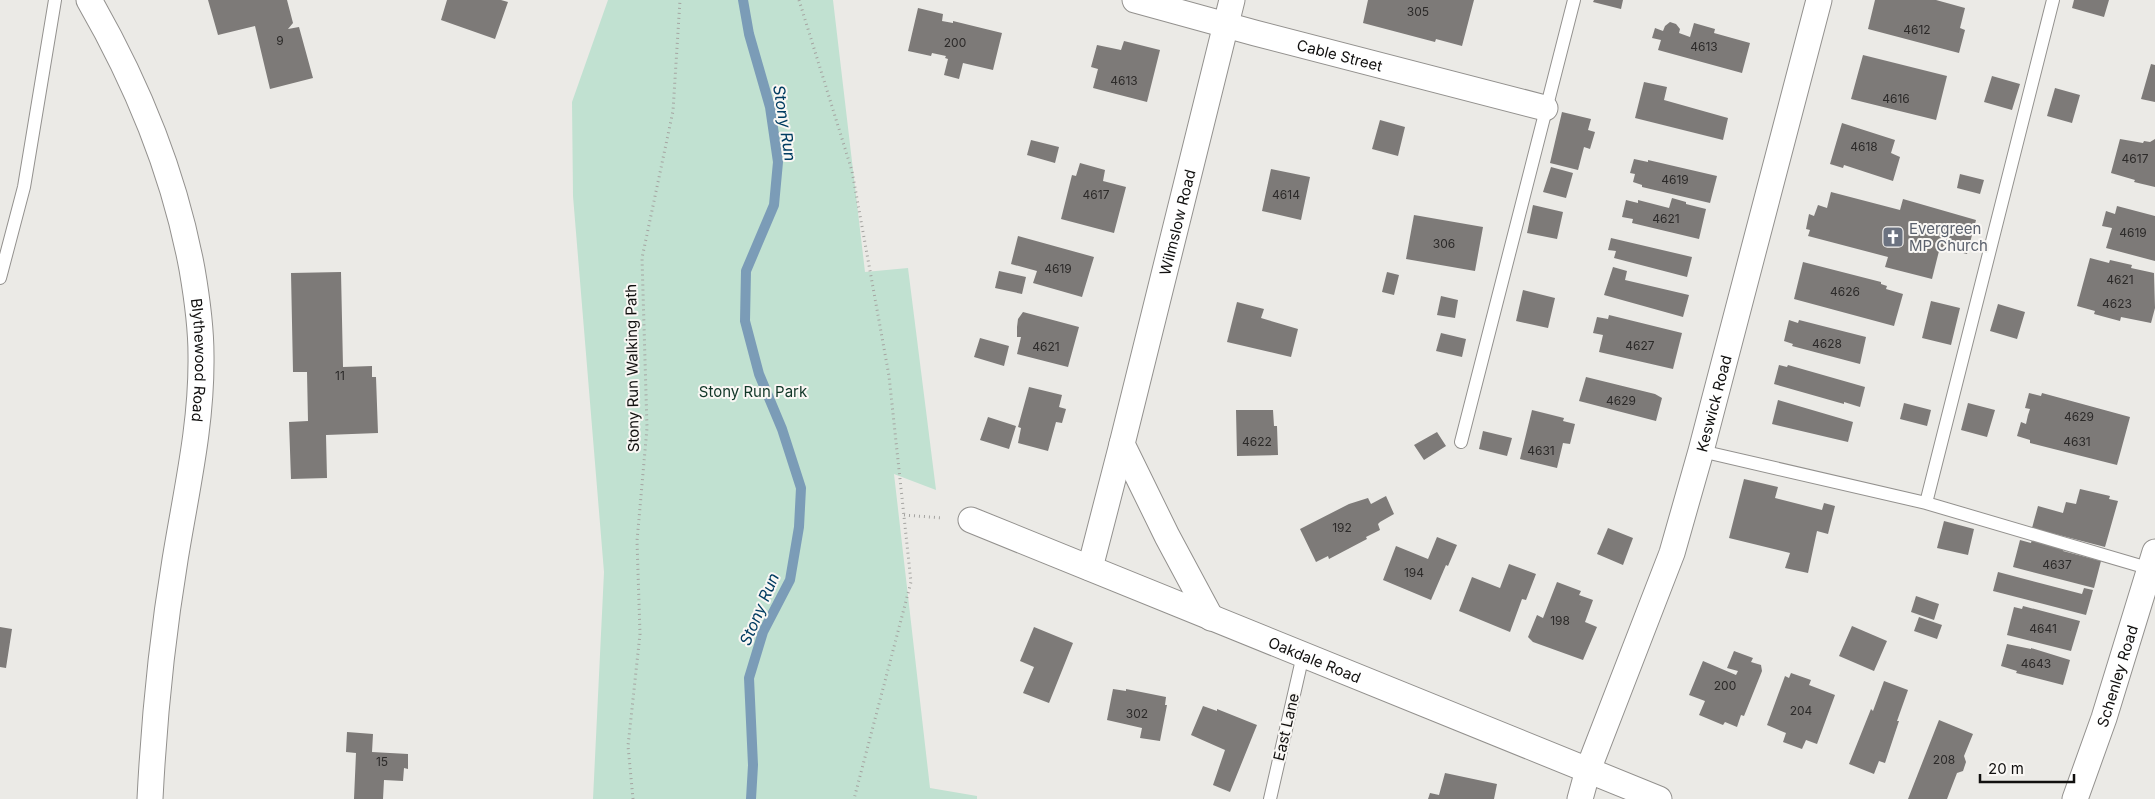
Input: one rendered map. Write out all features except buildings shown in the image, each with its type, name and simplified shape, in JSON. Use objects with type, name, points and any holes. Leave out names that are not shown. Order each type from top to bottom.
[{"type":"street","name":"Blythewood Road","points":[[89,0],[110,38],[146,113],[167,165],[179,208],[199,309],[202,356],[199,409],[166,625],[153,742],[150,799]]},
{"type":"street","name":"Cable Street","points":[[1135,0],[1545,108]]},
{"type":"street","name":"Wilmslow Road","points":[[1090,568],[1232,0]]},
{"type":"street","name":"Keswick Road","points":[[1580,799],[1588,770],[1672,553],[1701,451],[1819,0]]},
{"type":"street","points":[[1122,444],[1167,536],[1211,618]]},
{"type":"street","name":"Oakdale Road","points":[[971,520],[1659,799]]},
{"type":"street","name":"Schenley Road","points":[[2075,799],[2104,718],[2153,560]]},
{"type":"lane","points":[[0,278],[24,187],[55,0]]},
{"type":"lane","points":[[1462,442],[1545,108],[1574,0]]},
{"type":"lane","points":[[1926,503],[2053,0]]},
{"type":"lane","points":[[1701,451],[1926,503],[2153,560]]},
{"type":"lane","name":"East Lane","points":[[1270,799],[1303,655]]},
{"type":"path","name":"Stony Run Walking Path","points":[[633,799],[628,746],[640,634],[637,541],[647,428],[642,258],[673,111],[680,0]]},
{"type":"path","points":[[799,0],[852,171],[889,376],[912,582],[854,799]]},
{"type":"path","points":[[904,515],[971,520]]},
{"type":"green space","name":"Stony Run Park","points":[[608,0],[833,0],[865,272],[908,268],[936,490],[894,474],[930,788],[977,796],[977,799],[593,799],[604,572],[573,196],[572,102]]},
{"type":"waterway","name":"Stony Run","points":[[743,0],[749,34],[770,107],[778,162],[774,205],[746,271],[745,321],[759,374],[782,429],[801,488],[799,527],[790,580],[763,632],[749,678],[753,765],[751,799]]},
{"type":"place","name":"Evergreen MP Church","points":[[1893,237]]}]
